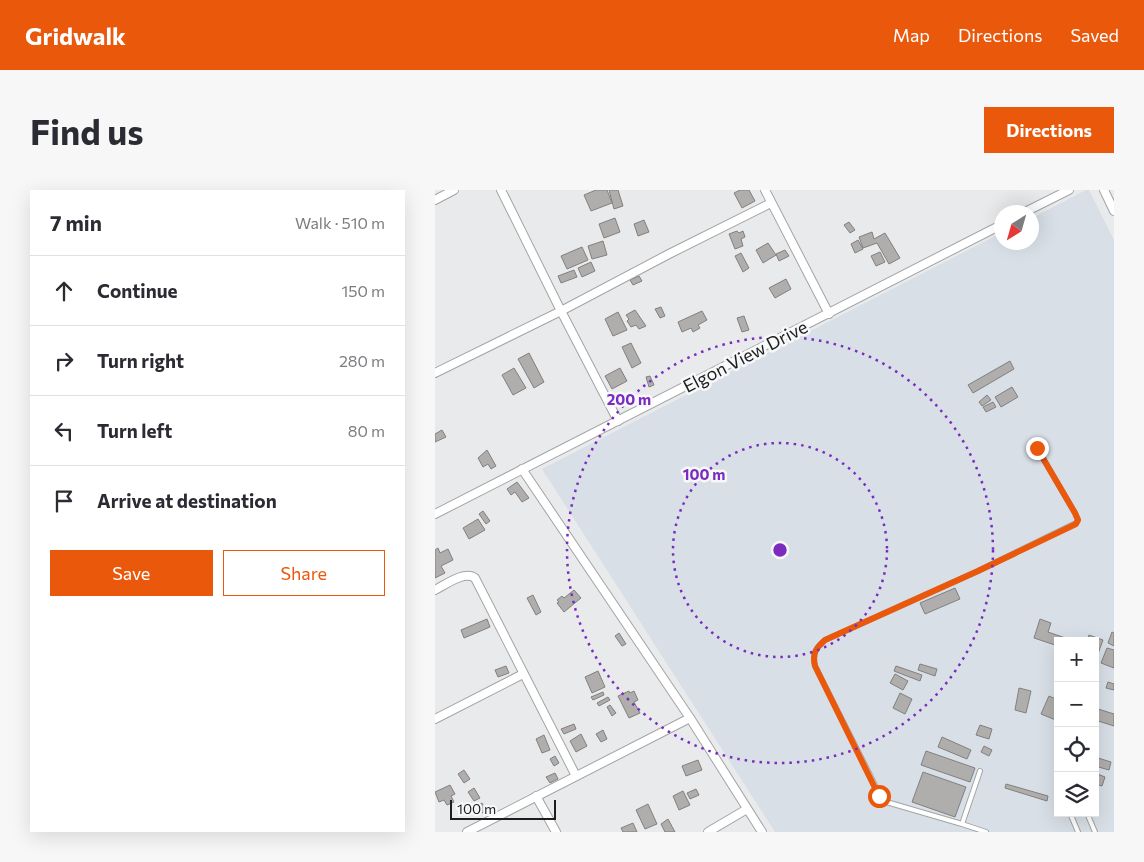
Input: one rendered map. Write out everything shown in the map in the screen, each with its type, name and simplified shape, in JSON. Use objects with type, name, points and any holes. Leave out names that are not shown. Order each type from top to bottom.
[{"type":"street","points":[[435,200],[454,190]]},
{"type":"street","points":[[501,190],[618,420]]},
{"type":"street","points":[[765,190],[829,314]]},
{"type":"street","points":[[1039,205],[1069,190]]},
{"type":"street","points":[[1104,190],[1114,211]]},
{"type":"street","points":[[435,373],[561,311],[771,203]]},
{"type":"street","name":"Elgon View Drive","points":[[435,514],[994,229]]},
{"type":"street","points":[[522,470],[690,718],[762,832]]},
{"type":"street","points":[[435,590],[464,576],[472,575],[475,578],[576,776]]},
{"type":"street","points":[[435,719],[523,674]]},
{"type":"street","points":[[467,832],[690,718]]},
{"type":"street","points":[[536,796],[555,832]]},
{"type":"street","points":[[709,832],[747,809]]},
{"type":"lane","points":[[986,832],[883,802],[815,666],[814,654],[817,647],[825,640],[978,571],[1076,524],[1078,520],[1075,513],[1037,448]]},
{"type":"lane","points":[[963,824],[980,771]]},
{"type":"lane","points":[[1072,817],[1078,832]]},
{"type":"lane","points":[[1089,817],[1095,832]]},
{"type":"shaded area","points":[[1089,190],[1114,240],[1114,832],[775,832],[542,469],[994,237],[994,250],[1039,250],[1039,214]]},
{"type":"building","points":[[596,190],[607,190],[612,203],[591,211],[584,195]]},
{"type":"building","points":[[609,190],[618,190],[623,206],[614,209]]},
{"type":"building","points":[[740,190],[749,190],[755,201],[742,208],[734,193]]},
{"type":"building","points":[[615,218],[620,232],[604,238],[599,224]]},
{"type":"building","points":[[644,220],[649,232],[638,236],[634,224]]},
{"type":"building","points":[[849,222],[855,230],[850,233],[844,225]]},
{"type":"building","points":[[737,231],[739,233],[743,231],[745,237],[741,239],[743,246],[735,249],[729,234]]},
{"type":"building","points":[[872,232],[874,239],[885,233],[900,258],[889,264],[877,243],[863,248],[859,237]]},
{"type":"building","points":[[858,240],[863,249],[855,253],[851,244]]},
{"type":"building","points":[[603,241],[607,255],[592,259],[588,246]]},
{"type":"building","points":[[768,243],[776,255],[763,263],[756,250]]},
{"type":"building","points":[[582,247],[588,260],[567,269],[561,256]]},
{"type":"building","points":[[785,250],[789,256],[779,261],[776,254]]},
{"type":"building","points":[[880,252],[885,262],[876,266],[871,256]]},
{"type":"building","points":[[741,253],[749,268],[743,272],[735,256]]},
{"type":"building","points":[[591,262],[595,271],[582,277],[578,268]]},
{"type":"building","points":[[574,270],[577,277],[561,283],[558,276]]},
{"type":"building","points":[[639,276],[642,281],[633,285],[630,280]]},
{"type":"building","points":[[786,279],[791,289],[775,298],[769,288]]},
{"type":"building","points":[[661,307],[665,316],[660,318],[655,309]]},
{"type":"building","points":[[635,310],[646,326],[639,329],[636,325],[631,327],[627,321],[629,319],[626,315]]},
{"type":"building","points":[[702,311],[707,320],[698,325],[700,328],[693,332],[691,328],[682,332],[678,322]]},
{"type":"building","points":[[618,312],[627,330],[613,336],[605,319]]},
{"type":"building","points":[[744,316],[749,330],[742,332],[737,318]]},
{"type":"building","points":[[631,343],[641,363],[632,368],[622,347]]},
{"type":"building","points":[[529,353],[544,382],[534,388],[518,359]]},
{"type":"building","points":[[1010,361],[1014,369],[973,393],[968,385]]},
{"type":"building","points":[[514,368],[526,388],[513,395],[502,375]]},
{"type":"building","points":[[620,368],[627,381],[612,389],[605,376]]},
{"type":"building","points":[[650,376],[654,385],[649,387],[646,377]]},
{"type":"building","points":[[1012,387],[1018,397],[1001,407],[995,397]]},
{"type":"building","points":[[987,395],[991,400],[982,406],[979,402]]},
{"type":"building","points":[[993,402],[996,407],[986,412],[983,407]]},
{"type":"building","points":[[442,430],[446,437],[435,442],[435,434]]},
{"type":"building","points":[[487,450],[496,466],[491,469],[488,464],[483,467],[478,458]]},
{"type":"building","points":[[517,482],[529,498],[522,502],[515,492],[511,495],[507,489]]},
{"type":"building","points":[[483,511],[490,521],[486,524],[479,514]]},
{"type":"building","points":[[478,519],[485,530],[469,539],[463,528]]},
{"type":"building","points":[[438,548],[440,553],[448,549],[453,560],[441,566],[445,573],[435,578],[435,550]]},
{"type":"building","points":[[955,588],[960,599],[925,614],[920,603]]},
{"type":"building","points":[[574,590],[581,598],[564,612],[557,603],[559,602],[557,600],[562,596],[564,598]]},
{"type":"building","points":[[533,595],[541,612],[536,615],[527,598]]},
{"type":"building","points":[[487,619],[490,627],[464,638],[461,630]]},
{"type":"building","points":[[1040,619],[1051,623],[1048,632],[1062,637],[1054,637],[1054,645],[1034,638]]},
{"type":"building","points":[[1112,632],[1114,633],[1114,646],[1108,643]]},
{"type":"building","points":[[619,633],[626,644],[622,646],[615,636]]},
{"type":"building","points":[[1099,639],[1103,640],[1099,651]]},
{"type":"building","points":[[1107,648],[1114,650],[1114,668],[1101,663]]},
{"type":"building","points":[[920,664],[937,669],[935,676],[918,670]]},
{"type":"building","points":[[506,666],[509,673],[498,677],[495,670]]},
{"type":"building","points":[[896,666],[922,675],[920,681],[894,671]]},
{"type":"building","points":[[598,671],[605,687],[592,693],[585,677]]},
{"type":"building","points":[[895,674],[908,681],[903,690],[890,683]]},
{"type":"building","points":[[1108,682],[1114,684],[1114,690],[1106,688]]},
{"type":"building","points":[[1019,688],[1031,691],[1026,713],[1015,710]]},
{"type":"building","points":[[629,691],[630,693],[634,691],[638,700],[634,702],[640,713],[629,718],[618,696]]},
{"type":"building","points":[[603,692],[604,695],[593,700],[591,697]]},
{"type":"building","points":[[900,693],[912,699],[905,714],[893,708]]},
{"type":"building","points":[[1049,696],[1054,698],[1054,719],[1041,714]]},
{"type":"building","points":[[608,697],[610,700],[599,706],[597,703]]},
{"type":"building","points":[[610,705],[616,713],[612,716],[607,707]]},
{"type":"building","points":[[1099,709],[1114,714],[1114,726],[1099,721]]},
{"type":"building","points":[[574,724],[576,729],[564,734],[561,729]]},
{"type":"building","points":[[980,725],[992,729],[989,739],[976,735]]},
{"type":"building","points":[[603,730],[607,739],[601,742],[596,734]]},
{"type":"building","points":[[581,734],[587,746],[576,752],[570,741]]},
{"type":"building","points":[[544,735],[550,750],[542,753],[536,739]]},
{"type":"building","points":[[942,737],[971,750],[967,759],[938,747]]},
{"type":"building","points":[[984,746],[992,750],[989,756],[981,752]]},
{"type":"building","points":[[926,751],[975,768],[970,782],[921,765]]},
{"type":"building","points":[[555,756],[559,763],[554,766],[550,759]]},
{"type":"building","points":[[1099,758],[1111,762],[1109,770],[1099,767]]},
{"type":"building","points":[[698,760],[702,770],[686,776],[682,766]]},
{"type":"building","points":[[464,770],[470,779],[464,783],[458,774]]},
{"type":"building","points":[[923,772],[966,787],[955,817],[912,802]]},
{"type":"building","points":[[555,773],[558,779],[550,783],[546,777]]},
{"type":"building","points":[[1099,775],[1105,777],[1102,786],[1099,785]]},
{"type":"building","points":[[1006,784],[1048,796],[1047,801],[1005,788]]},
{"type":"building","points":[[450,785],[455,794],[451,796],[454,802],[447,805],[444,800],[439,802],[435,792]]},
{"type":"building","points":[[474,788],[480,798],[474,801],[468,792]]},
{"type":"building","points":[[696,789],[699,795],[690,799],[687,793]]},
{"type":"building","points":[[683,791],[690,805],[679,810],[673,796]]},
{"type":"building","points":[[482,803],[486,811],[482,813],[478,805]]},
{"type":"building","points":[[648,804],[657,824],[645,829],[636,810]]},
{"type":"building","points":[[668,819],[675,832],[665,832],[661,824]]},
{"type":"building","points":[[633,823],[637,832],[623,832],[621,828]]},
{"type":"route","points":[[879,796],[815,666],[813,659],[817,647],[825,640],[978,571],[1076,524],[1078,520],[1075,513],[1037,448]]}]
